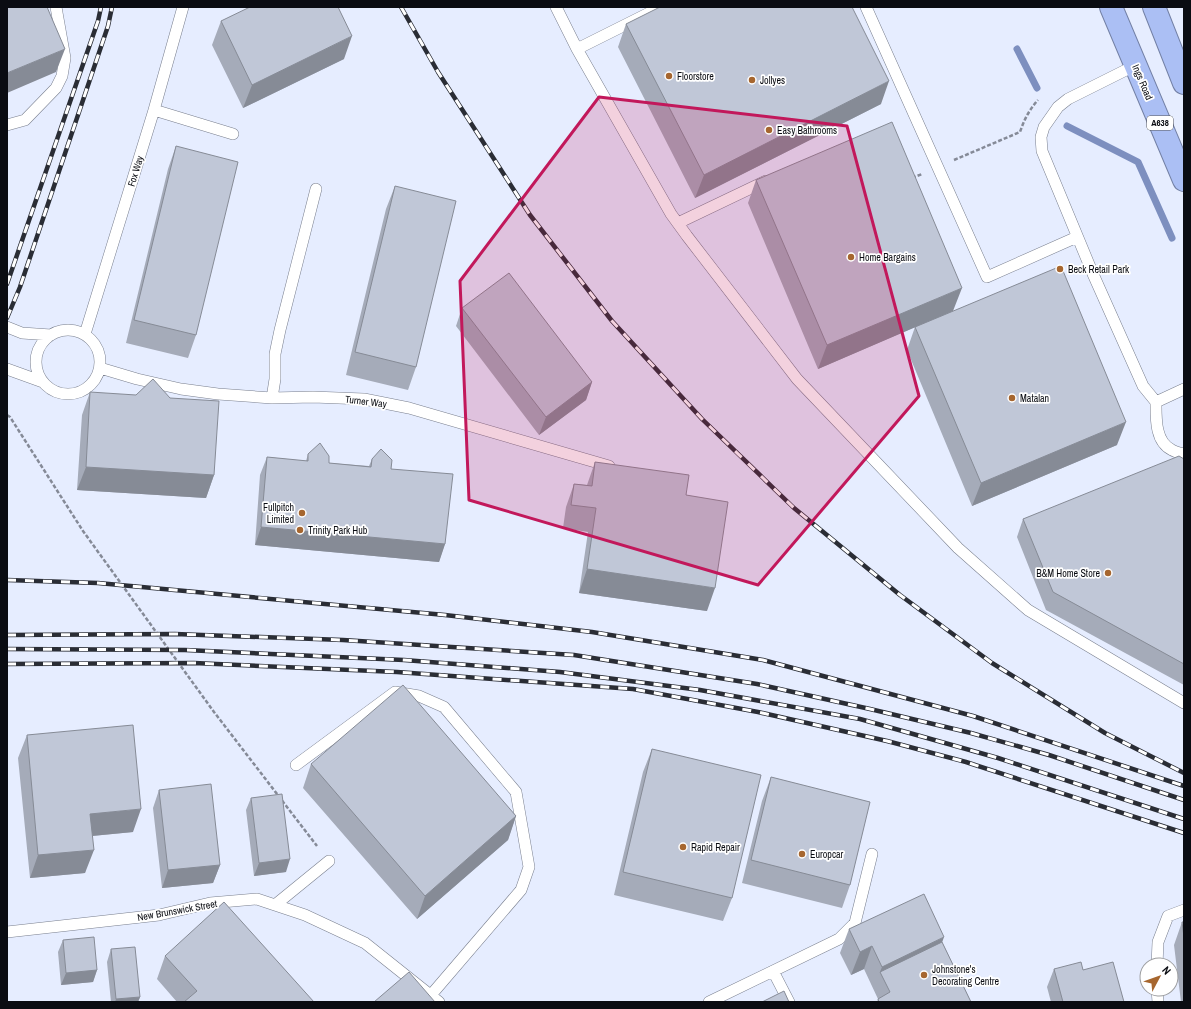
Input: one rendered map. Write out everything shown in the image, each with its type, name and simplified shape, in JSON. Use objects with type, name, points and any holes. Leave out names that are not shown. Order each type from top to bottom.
[{"type":"highway","name":"Ings Road","points":[[1111,7],[1184,180]]},
{"type":"highway","points":[[1154,7],[1184,83]]},
{"type":"lane","points":[[7,125],[25,120],[56,88],[62,76],[65,58],[56,7]]},
{"type":"lane","name":"Fox Way","points":[[84,334],[154,110],[183,7]]},
{"type":"lane","points":[[556,7],[577,49],[678,223],[797,379],[958,548],[1028,610],[1184,703]]},
{"type":"lane","points":[[577,49],[661,7]]},
{"type":"lane","points":[[866,7],[987,277],[1077,237]]},
{"type":"lane","points":[[1136,66],[1068,99],[1058,107],[1044,127],[1040,137],[1042,151],[1077,237],[1143,386],[1156,402],[1156,425],[1163,443],[1172,450],[1184,454]]},
{"type":"lane","points":[[154,110],[233,134]]},
{"type":"lane","points":[[678,223],[778,175]]},
{"type":"lane","points":[[272,398],[275,379],[275,354],[316,189]]},
{"type":"lane","points":[[7,327],[22,333],[51,335]]},
{"type":"lane","points":[[67,330],[76,331],[84,334],[92,340],[98,348],[100,368],[96,378],[90,386],[81,392],[71,394],[60,393],[50,389],[43,382],[38,372],[36,362],[40,347],[51,335],[67,330]]},
{"type":"lane","name":"Turner Way","points":[[100,368],[137,379],[181,389],[218,394],[272,398],[364,398],[414,409],[618,469]]},
{"type":"lane","points":[[7,369],[43,382]]},
{"type":"lane","points":[[1156,402],[1184,389]]},
{"type":"lane","points":[[296,765],[395,692],[419,696],[444,707],[516,792],[529,867],[521,890],[435,999]]},
{"type":"lane","points":[[709,1002],[839,939],[855,922],[872,854]]},
{"type":"lane","points":[[275,906],[329,861]]},
{"type":"lane","name":"New Brunswick Street","points":[[7,932],[159,915],[210,903],[257,899],[305,915],[365,943],[435,999]]},
{"type":"lane","points":[[1157,957],[1158,942],[1168,916],[1184,910]]},
{"type":"lane","points":[[773,971],[789,1002]]},
{"type":"path","points":[[908,180],[1020,132],[1024,120],[1041,97]]},
{"type":"path","points":[[7,415],[10,417],[83,531],[204,699],[329,861]]},
{"type":"highlighted area","points":[[599,97],[847,126],[919,396],[758,585],[469,500],[460,281]]},
{"type":"building","points":[[7,7],[47,7],[65,49],[7,73]]},
{"type":"building","points":[[250,7],[338,7],[352,36],[252,85],[221,21]]},
{"type":"building","points":[[660,7],[852,7],[889,81],[704,175],[626,24]]},
{"type":"building","name":"Home Bargains","points":[[892,122],[962,288],[827,345],[756,180]]},
{"type":"building","points":[[176,146],[238,162],[196,335],[134,320]]},
{"type":"building","points":[[395,186],[456,201],[416,367],[355,352]]},
{"type":"building","name":"Matalan","points":[[1061,266],[1126,422],[981,483],[915,327]]},
{"type":"building","points":[[509,273],[592,382],[546,417],[462,308]]},
{"type":"building","points":[[153,379],[170,398],[219,401],[214,475],[86,467],[90,392],[136,395]]},
{"type":"building","points":[[320,443],[329,456],[329,463],[371,467],[372,459],[381,449],[392,460],[391,469],[453,474],[445,544],[261,527],[267,457],[308,461],[308,454]]},
{"type":"building","name":"B&M Home Store","points":[[1179,456],[1184,459],[1184,664],[1053,592],[1023,519]]},
{"type":"building","points":[[595,462],[689,475],[686,495],[728,502],[715,588],[587,569],[596,508],[571,505],[574,484],[592,486]]},
{"type":"building","points":[[403,685],[516,816],[425,896],[311,764]]},
{"type":"building","points":[[133,725],[141,809],[90,814],[94,850],[38,855],[27,735]]},
{"type":"building","name":"Rapid Repair","points":[[652,749],[761,775],[732,898],[623,872]]},
{"type":"building","name":"Europcar","points":[[771,777],[870,802],[850,885],[751,860]]},
{"type":"building","points":[[211,784],[220,865],[168,870],[159,790]]},
{"type":"building","points":[[282,794],[290,859],[259,863],[251,798]]},
{"type":"building","points":[[924,894],[944,937],[882,967],[872,946],[860,952],[849,929]]},
{"type":"building","points":[[224,902],[314,1002],[184,1002],[197,991],[165,956]]},
{"type":"building","points":[[1182,922],[1184,922],[1184,937]]},
{"type":"building","points":[[94,937],[97,970],[66,973],[63,940]]},
{"type":"building","points":[[942,942],[971,1002],[879,1002],[878,999],[890,992],[880,972]]},
{"type":"building","points":[[135,947],[140,997],[116,999],[111,949]]},
{"type":"building","points":[[1081,962],[1083,970],[1113,962],[1124,1002],[1063,1002],[1054,969]]},
{"type":"building","points":[[409,972],[435,1002],[374,1002]]},
{"type":"building","points":[[784,991],[789,1002],[762,1002]]},
{"type":"waterway","points":[[1017,49],[1037,88]]},
{"type":"waterway","points":[[1067,126],[1138,162],[1172,238]]},
{"type":"railway","points":[[7,284],[98,21],[101,7]]},
{"type":"railway","points":[[7,318],[20,287],[108,26],[112,7]]},
{"type":"railway","points":[[401,7],[438,72],[530,215],[612,321],[702,419],[794,508],[900,595],[992,663],[1105,733],[1184,773]]},
{"type":"railway","points":[[7,580],[98,583],[445,615],[592,632],[763,660],[973,716],[1184,786]]},
{"type":"railway","points":[[7,635],[175,634],[343,640],[574,655],[757,684],[971,733],[1049,755],[1184,800]]},
{"type":"railway","points":[[7,649],[185,650],[404,660],[560,672],[700,690],[860,719],[998,758],[1184,819]]},
{"type":"railway","points":[[7,664],[194,663],[397,672],[633,689],[758,712],[887,741],[966,762],[1184,833]]},
{"type":"place","name":"Floorstore","points":[[669,76]]},
{"type":"place","name":"Jollyes","points":[[752,80]]},
{"type":"place","name":"Easy Bathrooms","points":[[769,130]]},
{"type":"place","name":"Home Bargains","points":[[851,257]]},
{"type":"place","name":"Beck Retail Park","points":[[1060,269]]},
{"type":"place","name":"Matalan","points":[[1012,398]]},
{"type":"place","name":"Fullpitch Limited","points":[[302,513]]},
{"type":"place","name":"Trinity Park Hub","points":[[300,530]]},
{"type":"place","name":"B&M Home Store","points":[[1108,573]]},
{"type":"place","name":"Rapid Repair","points":[[683,847]]},
{"type":"place","name":"Europcar","points":[[802,854]]},
{"type":"place","name":"Johnstone's Decorating Centre","points":[[924,975]]}]
